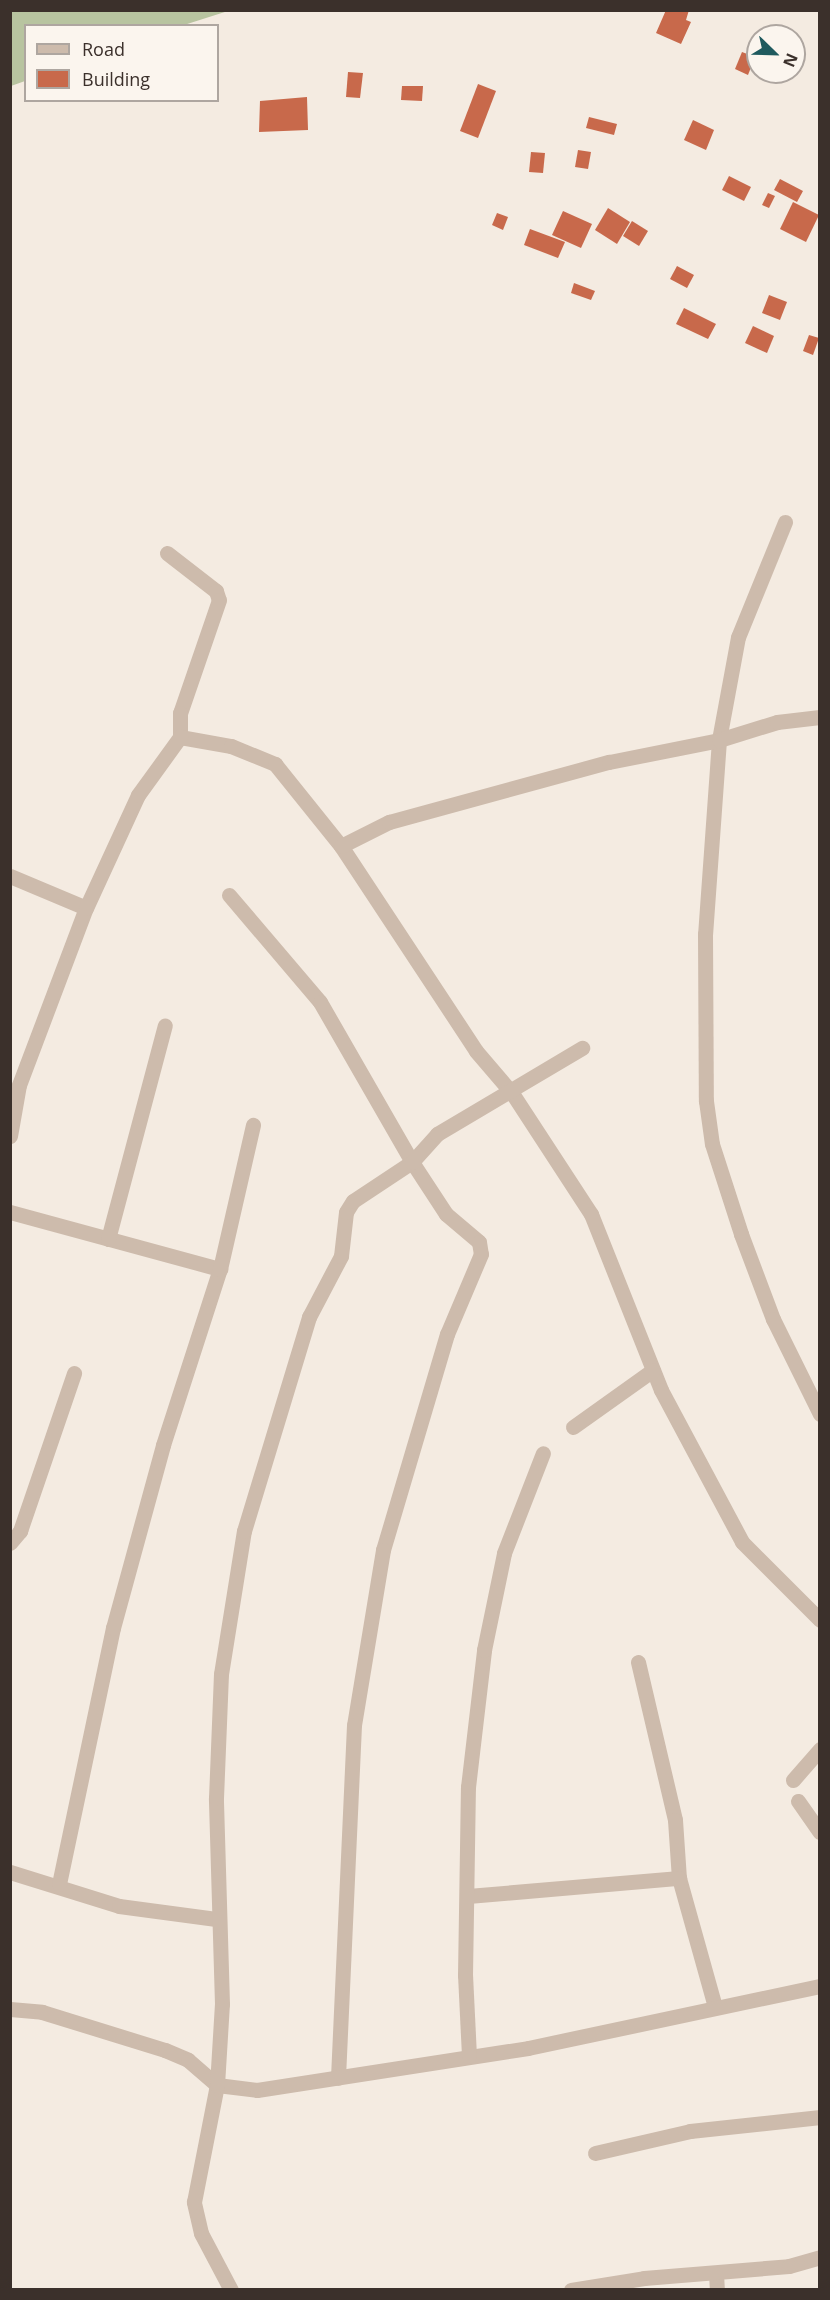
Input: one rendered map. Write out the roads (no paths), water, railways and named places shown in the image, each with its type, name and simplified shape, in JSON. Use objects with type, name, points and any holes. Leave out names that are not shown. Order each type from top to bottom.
[{"type":"street","points":[[785,522],[738,637],[719,740],[705,934],[706,1101],[712,1144],[773,1319],[819,1414]]},
{"type":"street","points":[[10,1136],[18,1085],[86,908],[138,795],[180,737],[180,713],[219,600],[216,591],[167,553]]},
{"type":"street","points":[[341,846],[389,822],[609,762],[719,740],[777,722],[819,717]]},
{"type":"street","points":[[180,737],[231,746],[275,764],[341,846],[476,1051],[512,1093],[596,1223],[653,1370],[742,1542],[819,1620]]},
{"type":"street","points":[[10,876],[86,908]]},
{"type":"street","points":[[229,895],[320,1002],[412,1162],[446,1214],[479,1242],[481,1254],[447,1334],[383,1550],[354,1725],[338,2078]]},
{"type":"street","points":[[108,1239],[165,1025]]},
{"type":"street","points":[[231,2289],[201,2233],[194,2202],[217,2085],[222,2004],[216,1919],[221,1674],[244,1531],[309,1317],[341,1256],[346,1212],[353,1201],[412,1162],[437,1134],[512,1093],[582,1048]]},
{"type":"street","points":[[58,1884],[113,1628],[163,1445],[220,1269],[254,1125]]},
{"type":"street","points":[[10,1212],[220,1269]]},
{"type":"street","points":[[573,1427],[653,1370]]},
{"type":"street","points":[[10,1543],[20,1531],[74,1373]]},
{"type":"street","points":[[469,2056],[465,1976],[468,1787],[484,1650],[504,1553],[543,1453]]},
{"type":"street","points":[[638,1662],[675,1820],[679,1878],[715,2007]]},
{"type":"street","points":[[793,1780],[819,1749]]},
{"type":"street","points":[[798,1801],[819,1832]]},
{"type":"street","points":[[10,1872],[58,1884],[119,1906],[216,1919]]},
{"type":"street","points":[[468,1896],[679,1878]]},
{"type":"street","points":[[10,2009],[42,2012],[165,2050],[188,2060],[217,2085],[257,2090],[469,2056],[528,2049],[819,1986]]},
{"type":"street","points":[[595,2152],[690,2131],[819,2117]]},
{"type":"street","points":[[571,2289],[644,2277],[789,2266],[819,2257]]},
{"type":"street","points":[[716,2273],[717,2289]]}]
